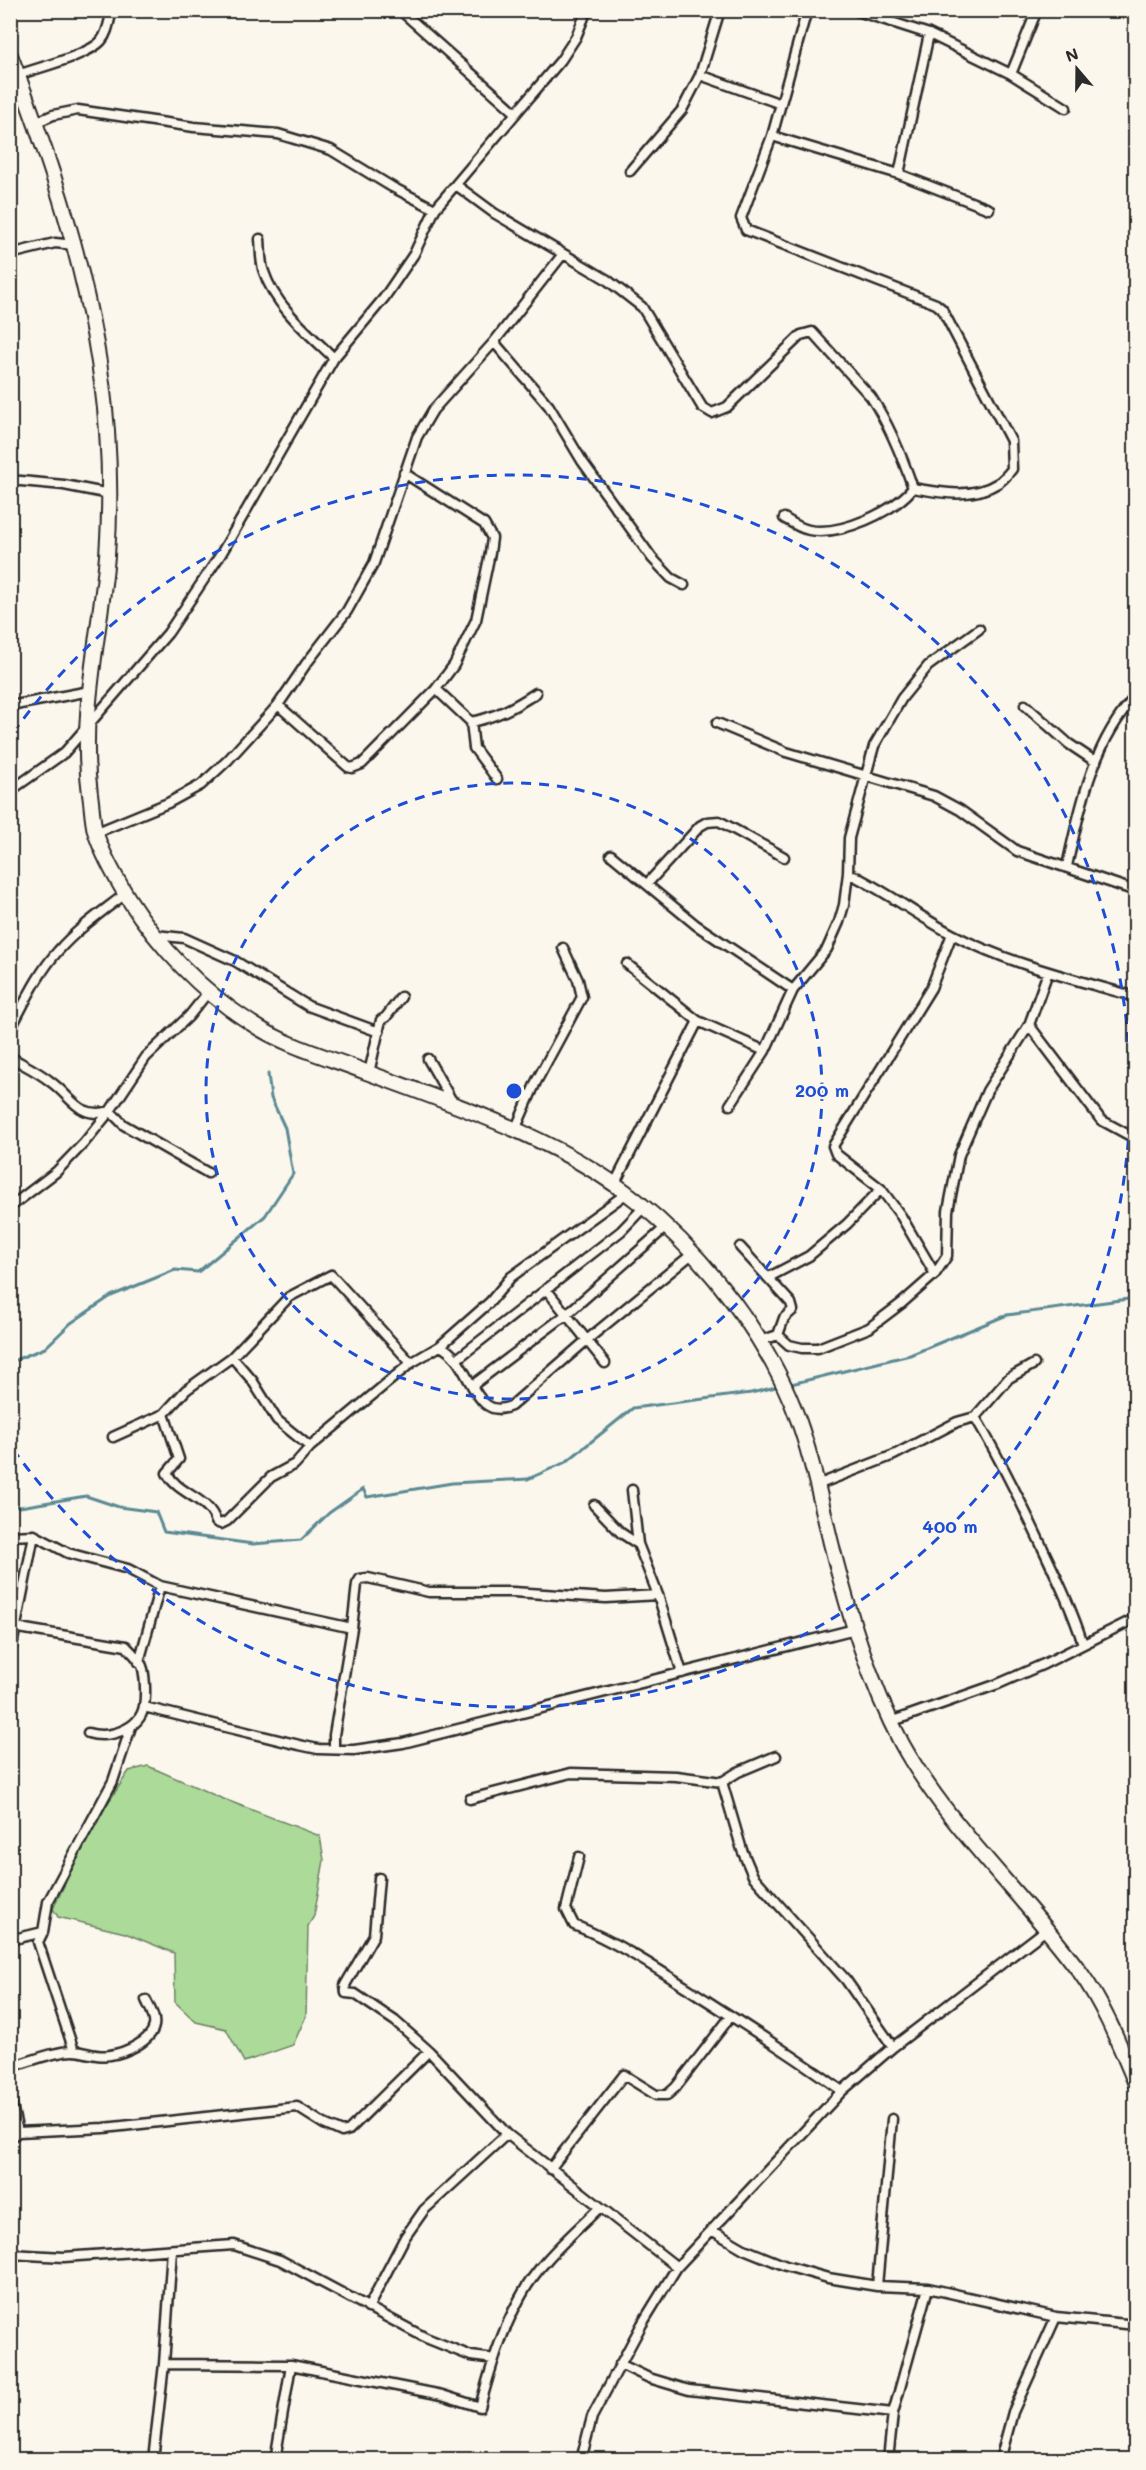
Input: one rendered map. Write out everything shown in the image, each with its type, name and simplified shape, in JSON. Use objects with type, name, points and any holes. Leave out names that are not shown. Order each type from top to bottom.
[{"type":"main road","points":[[10,55],[37,122],[75,245],[99,358],[107,429],[110,494],[107,556],[86,727],[88,777],[95,833],[125,894],[175,958],[209,991],[254,1026],[294,1045],[515,1130],[553,1148],[615,1183],[666,1227],[692,1254],[744,1317],[779,1375],[791,1402],[810,1456],[855,1629],[890,1722],[936,1793],[1085,1978],[1134,2076]]},
{"type":"street","points":[[18,75],[85,51],[100,43],[107,31],[112,10]]},
{"type":"street","points":[[400,10],[515,112]]},
{"type":"street","points":[[10,791],[64,753],[168,633],[220,554],[334,358],[384,298],[414,254],[435,209],[561,60],[576,37],[587,10]]},
{"type":"street","points":[[630,171],[682,110],[700,75],[720,10]]},
{"type":"street","points":[[807,10],[771,136],[741,218],[746,230],[936,304],[942,309],[1011,441],[1012,470],[998,483],[972,493],[944,494],[913,488]]},
{"type":"street","points":[[854,10],[929,34],[1011,74],[1066,108]]},
{"type":"street","points":[[1011,74],[1036,10]]},
{"type":"street","points":[[899,174],[929,34]]},
{"type":"street","points":[[700,75],[781,104]]},
{"type":"street","points":[[37,122],[53,115],[78,110],[194,127],[278,134],[331,150],[392,187],[435,209]]},
{"type":"street","points":[[771,136],[899,174],[989,209]]},
{"type":"street","points":[[456,185],[494,213],[606,279],[642,307],[702,407],[712,413],[727,407],[801,335],[812,332],[879,408],[898,444],[913,488]]},
{"type":"street","points":[[260,239],[263,270],[273,292],[304,329],[334,358]]},
{"type":"street","points":[[10,254],[55,243],[75,245]]},
{"type":"street","points":[[95,833],[168,803],[201,784],[228,760],[278,705],[347,611],[374,563],[417,437],[433,410],[494,342],[563,254]]},
{"type":"street","points":[[494,342],[549,406],[582,461],[646,550],[671,578],[684,585]]},
{"type":"street","points":[[278,705],[348,767],[352,768],[362,764],[436,689],[454,665],[476,620],[492,538],[484,524],[404,473]]},
{"type":"street","points":[[10,480],[64,485],[110,494]]},
{"type":"street","points":[[784,518],[797,527],[810,531],[835,529],[879,514],[906,496],[913,488]]},
{"type":"street","points":[[730,1106],[765,1051],[793,990],[828,948],[844,905],[849,838],[868,775],[874,746],[902,698],[928,666],[979,629]]},
{"type":"street","points":[[436,689],[471,722],[474,748],[496,779]]},
{"type":"street","points":[[10,706],[90,691]]},
{"type":"street","points":[[471,722],[502,714],[536,693]]},
{"type":"street","points":[[1066,866],[1081,801],[1095,762],[1119,714],[1136,696]]},
{"type":"street","points":[[1025,705],[1069,744],[1095,762]]},
{"type":"street","points":[[717,723],[786,752],[934,796],[960,810],[1017,851],[1136,891]]},
{"type":"street","points":[[647,884],[700,826],[713,820],[719,821],[784,857]]},
{"type":"street","points":[[611,855],[696,924],[793,990]]},
{"type":"street","points":[[848,873],[875,886],[952,934],[1000,955],[1048,972],[1136,997]]},
{"type":"street","points":[[10,1030],[29,993],[56,952],[125,894]]},
{"type":"street","points":[[935,1274],[901,1216],[881,1189],[836,1154],[833,1146],[930,988],[952,934]]},
{"type":"street","points":[[155,935],[184,938],[235,961],[308,1006],[379,1032]]},
{"type":"street","points":[[515,1130],[536,1082],[582,997],[578,980],[563,948]]},
{"type":"street","points":[[627,964],[698,1021],[765,1051]]},
{"type":"street","points":[[778,1335],[789,1345],[818,1348],[869,1328],[935,1274],[947,1256],[948,1211],[959,1155],[987,1090],[1029,1025],[1048,972]]},
{"type":"street","points":[[10,1207],[56,1172],[110,1111],[146,1057],[189,1016],[209,991]]},
{"type":"street","points":[[369,1073],[381,1020],[386,1017],[401,997]]},
{"type":"street","points":[[615,1183],[698,1021]]},
{"type":"street","points":[[1029,1025],[1101,1120],[1136,1139]]},
{"type":"street","points":[[10,1057],[51,1082],[78,1108],[97,1115],[110,1111]]},
{"type":"street","points":[[429,1059],[454,1106]]},
{"type":"street","points":[[110,1111],[124,1125],[208,1173]]},
{"type":"street","points":[[769,1277],[809,1256],[847,1224],[881,1189]]},
{"type":"street","points":[[164,1414],[179,1459],[167,1473],[171,1482],[211,1509],[216,1522],[221,1524],[227,1521],[271,1477],[295,1464],[310,1447],[411,1363],[440,1346],[490,1302],[511,1277],[627,1193]]},
{"type":"street","points":[[457,1359],[621,1231],[644,1207]]},
{"type":"street","points":[[473,1385],[567,1314],[666,1227]]},
{"type":"street","points":[[740,1247],[791,1303],[794,1310],[784,1318],[778,1335]]},
{"type":"street","points":[[440,1346],[449,1350],[457,1359],[480,1400],[492,1410],[501,1411],[511,1406],[692,1254]]},
{"type":"street","points":[[113,1437],[164,1414],[186,1390],[232,1357],[289,1297],[331,1275],[411,1363]]},
{"type":"street","points":[[546,1289],[605,1363]]},
{"type":"street","points":[[760,1341],[778,1335]]},
{"type":"street","points":[[232,1357],[252,1380],[277,1420],[310,1447]]},
{"type":"street","points":[[818,1485],[894,1455],[957,1422],[975,1417],[1009,1377],[1034,1364]]},
{"type":"street","points":[[975,1417],[998,1455],[1042,1547],[1075,1620],[1083,1644]]},
{"type":"street","points":[[632,1490],[638,1544],[658,1595],[682,1673]]},
{"type":"street","points":[[594,1505],[621,1533],[638,1544]]},
{"type":"street","points":[[10,1656],[13,1630],[34,1535]]},
{"type":"street","points":[[10,1536],[34,1535],[68,1553],[128,1569],[160,1586],[352,1628]]},
{"type":"street","points":[[334,1749],[334,1735],[357,1584],[360,1579],[368,1578],[429,1592],[513,1592],[606,1598],[658,1595]]},
{"type":"street","points":[[139,1662],[160,1586]]},
{"type":"street","points":[[890,1722],[999,1684],[1136,1618]]},
{"type":"street","points":[[144,1707],[299,1745],[354,1750],[403,1743],[855,1629]]},
{"type":"street","points":[[13,1630],[126,1646],[142,1668],[144,1707],[131,1727],[113,1781],[48,1902],[43,1932],[38,1942],[74,2051]]},
{"type":"street","points":[[88,1733],[97,1736],[131,1727]]},
{"type":"street","points":[[470,1799],[571,1773],[676,1776],[722,1782],[738,1772],[776,1756]]},
{"type":"street","points":[[722,1782],[742,1851],[753,1876],[846,1980],[893,2047]]},
{"type":"street","points":[[579,1857],[566,1909],[574,1925],[594,1933],[643,1960],[788,2051],[842,2091]]},
{"type":"street","points":[[379,1878],[374,1935],[345,1985],[346,1993],[355,1994],[395,2021],[429,2051],[507,2134],[677,2268]]},
{"type":"street","points":[[581,2460],[592,2416],[642,2324],[677,2268],[842,2091],[893,2047],[1047,1929]]},
{"type":"street","points":[[10,1940],[43,1932]]},
{"type":"street","points":[[10,2067],[74,2051],[88,2055],[110,2055],[147,2039],[154,2027],[154,2018],[146,2000]]},
{"type":"street","points":[[550,2169],[624,2075],[656,2095],[667,2095],[676,2087],[731,2016]]},
{"type":"street","points":[[10,2097],[14,2135],[104,2128],[297,2107],[324,2124],[346,2132],[429,2051]]},
{"type":"street","points":[[877,2286],[892,2120]]},
{"type":"street","points":[[368,2308],[405,2237],[424,2210],[507,2134]]},
{"type":"street","points":[[164,2364],[291,2365],[442,2395],[480,2407],[494,2359],[520,2297],[548,2259],[599,2208]]},
{"type":"street","points":[[713,2231],[744,2249],[786,2266],[828,2278],[877,2286],[928,2288],[1056,2317],[1136,2325]]},
{"type":"street","points":[[10,2254],[64,2257],[234,2245],[280,2260],[442,2345],[471,2356],[494,2359]]},
{"type":"street","points":[[153,2460],[164,2364],[172,2250]]},
{"type":"street","points":[[888,2460],[893,2413],[928,2288]]},
{"type":"street","points":[[1000,2460],[1012,2412],[1056,2317]]},
{"type":"street","points":[[620,2364],[649,2378],[689,2390],[893,2413]]},
{"type":"street","points":[[275,2460],[291,2365]]},
{"type":"green space","points":[[148,1766],[221,1798],[320,1836],[324,1860],[314,1916],[308,1926],[306,2016],[293,2045],[244,2062],[226,2029],[196,2022],[175,2002],[174,1953],[125,1933],[58,1917],[53,1909],[92,1827],[129,1771]]},
{"type":"waterway","points":[[10,1362],[45,1348],[71,1323],[111,1296],[175,1270],[198,1272],[265,1216],[293,1174],[285,1128],[271,1098],[268,1074]]},
{"type":"waterway","points":[[787,1385],[910,1355],[1007,1315],[1136,1298]]},
{"type":"waterway","points":[[10,1504],[20,1507],[86,1496],[119,1507],[156,1512],[164,1532],[253,1544],[301,1540],[329,1513],[363,1489],[367,1497],[452,1483],[528,1479],[566,1462],[633,1408],[751,1393],[780,1386]]}]
